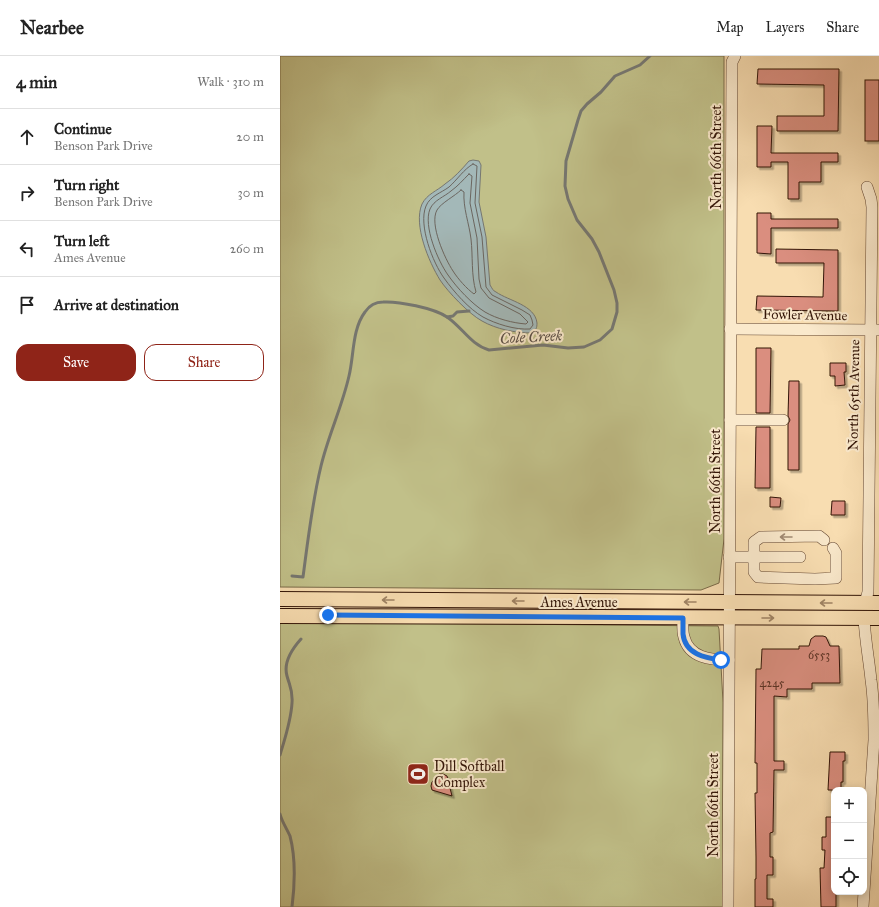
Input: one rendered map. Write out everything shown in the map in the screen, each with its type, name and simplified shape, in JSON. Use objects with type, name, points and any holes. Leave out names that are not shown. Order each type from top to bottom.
[{"type":"main road","name":"Ames Avenue","points":[[280,599],[879,603]]},
{"type":"main road","name":"Ames Avenue","points":[[280,616],[879,618]]},
{"type":"street","name":"North 66th Street","points":[[728,907],[730,329],[732,62],[734,56]]},
{"type":"street","name":"North 65th Avenue","points":[[865,603],[868,592],[874,330],[872,207],[867,187]]},
{"type":"street","name":"Fowler Avenue","points":[[730,329],[874,330]]},
{"type":"street","points":[[730,420],[783,420]]},
{"type":"street","points":[[824,540],[819,536],[761,537],[754,542],[754,572],[758,577],[815,579],[836,578],[836,553],[833,548]]},
{"type":"street","points":[[729,557],[800,557]]},
{"type":"street","points":[[683,618],[684,639],[693,652],[708,659],[729,660]]},
{"type":"street","points":[[863,907],[876,772],[877,734],[864,618]]},
{"type":"shaded area","points":[[280,56],[724,56],[724,539],[719,583],[701,590],[280,587]]},
{"type":"shaded area","points":[[280,622],[718,626],[723,702],[723,907],[280,907]]},
{"type":"water","points":[[469,161],[479,161],[481,165],[479,202],[486,237],[490,285],[495,292],[521,304],[532,312],[537,326],[532,333],[499,328],[487,324],[477,318],[453,296],[440,280],[427,254],[419,222],[422,204],[429,195],[452,179]]},
{"type":"building","points":[[758,69],[839,69],[838,131],[777,131],[777,116],[824,116],[824,85],[757,84]]},
{"type":"building","points":[[865,80],[879,80],[879,141],[865,141]]},
{"type":"building","points":[[757,126],[772,126],[771,153],[838,153],[838,162],[821,162],[821,182],[799,182],[799,199],[788,199],[788,162],[771,162],[771,167],[757,167]]},
{"type":"building","points":[[757,213],[771,213],[771,219],[838,219],[838,228],[771,228],[771,254],[757,253]]},
{"type":"building","points":[[776,249],[838,250],[838,311],[756,310],[757,296],[823,297],[824,263],[776,263]]},
{"type":"building","points":[[756,348],[771,348],[770,413],[756,413]]},
{"type":"building","points":[[830,363],[846,363],[846,372],[844,372],[845,385],[835,386],[835,376],[830,376]]},
{"type":"building","points":[[789,381],[799,381],[799,470],[788,470],[788,424],[790,420],[788,416]]},
{"type":"building","points":[[756,427],[770,427],[770,488],[755,488]]},
{"type":"building","points":[[770,497],[781,498],[780,507],[770,507]]},
{"type":"building","points":[[832,501],[845,501],[845,515],[831,515]]},
{"type":"building","points":[[815,636],[826,637],[830,646],[839,646],[840,683],[812,683],[812,689],[787,689],[787,697],[774,696],[774,761],[784,761],[784,770],[774,770],[773,832],[770,833],[770,857],[773,857],[773,875],[767,875],[767,899],[773,899],[773,907],[755,907],[755,793],[757,793],[757,763],[755,763],[756,669],[761,669],[762,649],[799,649],[799,646],[809,646],[811,639]]},
{"type":"building","points":[[830,752],[845,752],[845,761],[843,761],[843,782],[841,782],[841,787],[831,787],[831,790],[828,790]]},
{"type":"building","points":[[439,774],[447,776],[452,796],[432,790],[432,782]]},
{"type":"building","points":[[826,817],[831,817],[831,895],[836,895],[836,907],[821,907],[820,868],[824,868],[825,850],[822,850],[822,837],[826,837]]},
{"type":"waterway","name":"Cole Creek","points":[[292,576],[303,577],[321,466],[346,388],[358,326],[365,312],[370,306],[377,303],[390,302],[416,306],[434,311],[447,317],[477,344],[489,350],[543,345],[568,348],[584,347],[600,340],[612,329],[617,312],[617,303],[614,290],[599,252],[592,239],[577,220],[568,199],[565,186],[566,161],[581,111],[615,76],[640,65],[650,56]]},
{"type":"waterway","points":[[447,317],[453,316],[457,312],[469,311]]},
{"type":"waterway","name":"Cole Creek","points":[[280,755],[289,723],[292,703],[292,692],[287,676],[286,666],[289,656],[301,639]]},
{"type":"waterway","name":"Cole Creek","points":[[280,814],[290,836],[292,845],[294,862],[292,907]]},
{"type":"place","name":"Dill Softball Complex","points":[[418,774]]},
{"type":"route","points":[[328,615],[683,618],[684,639],[693,652],[708,659],[721,660]]}]
